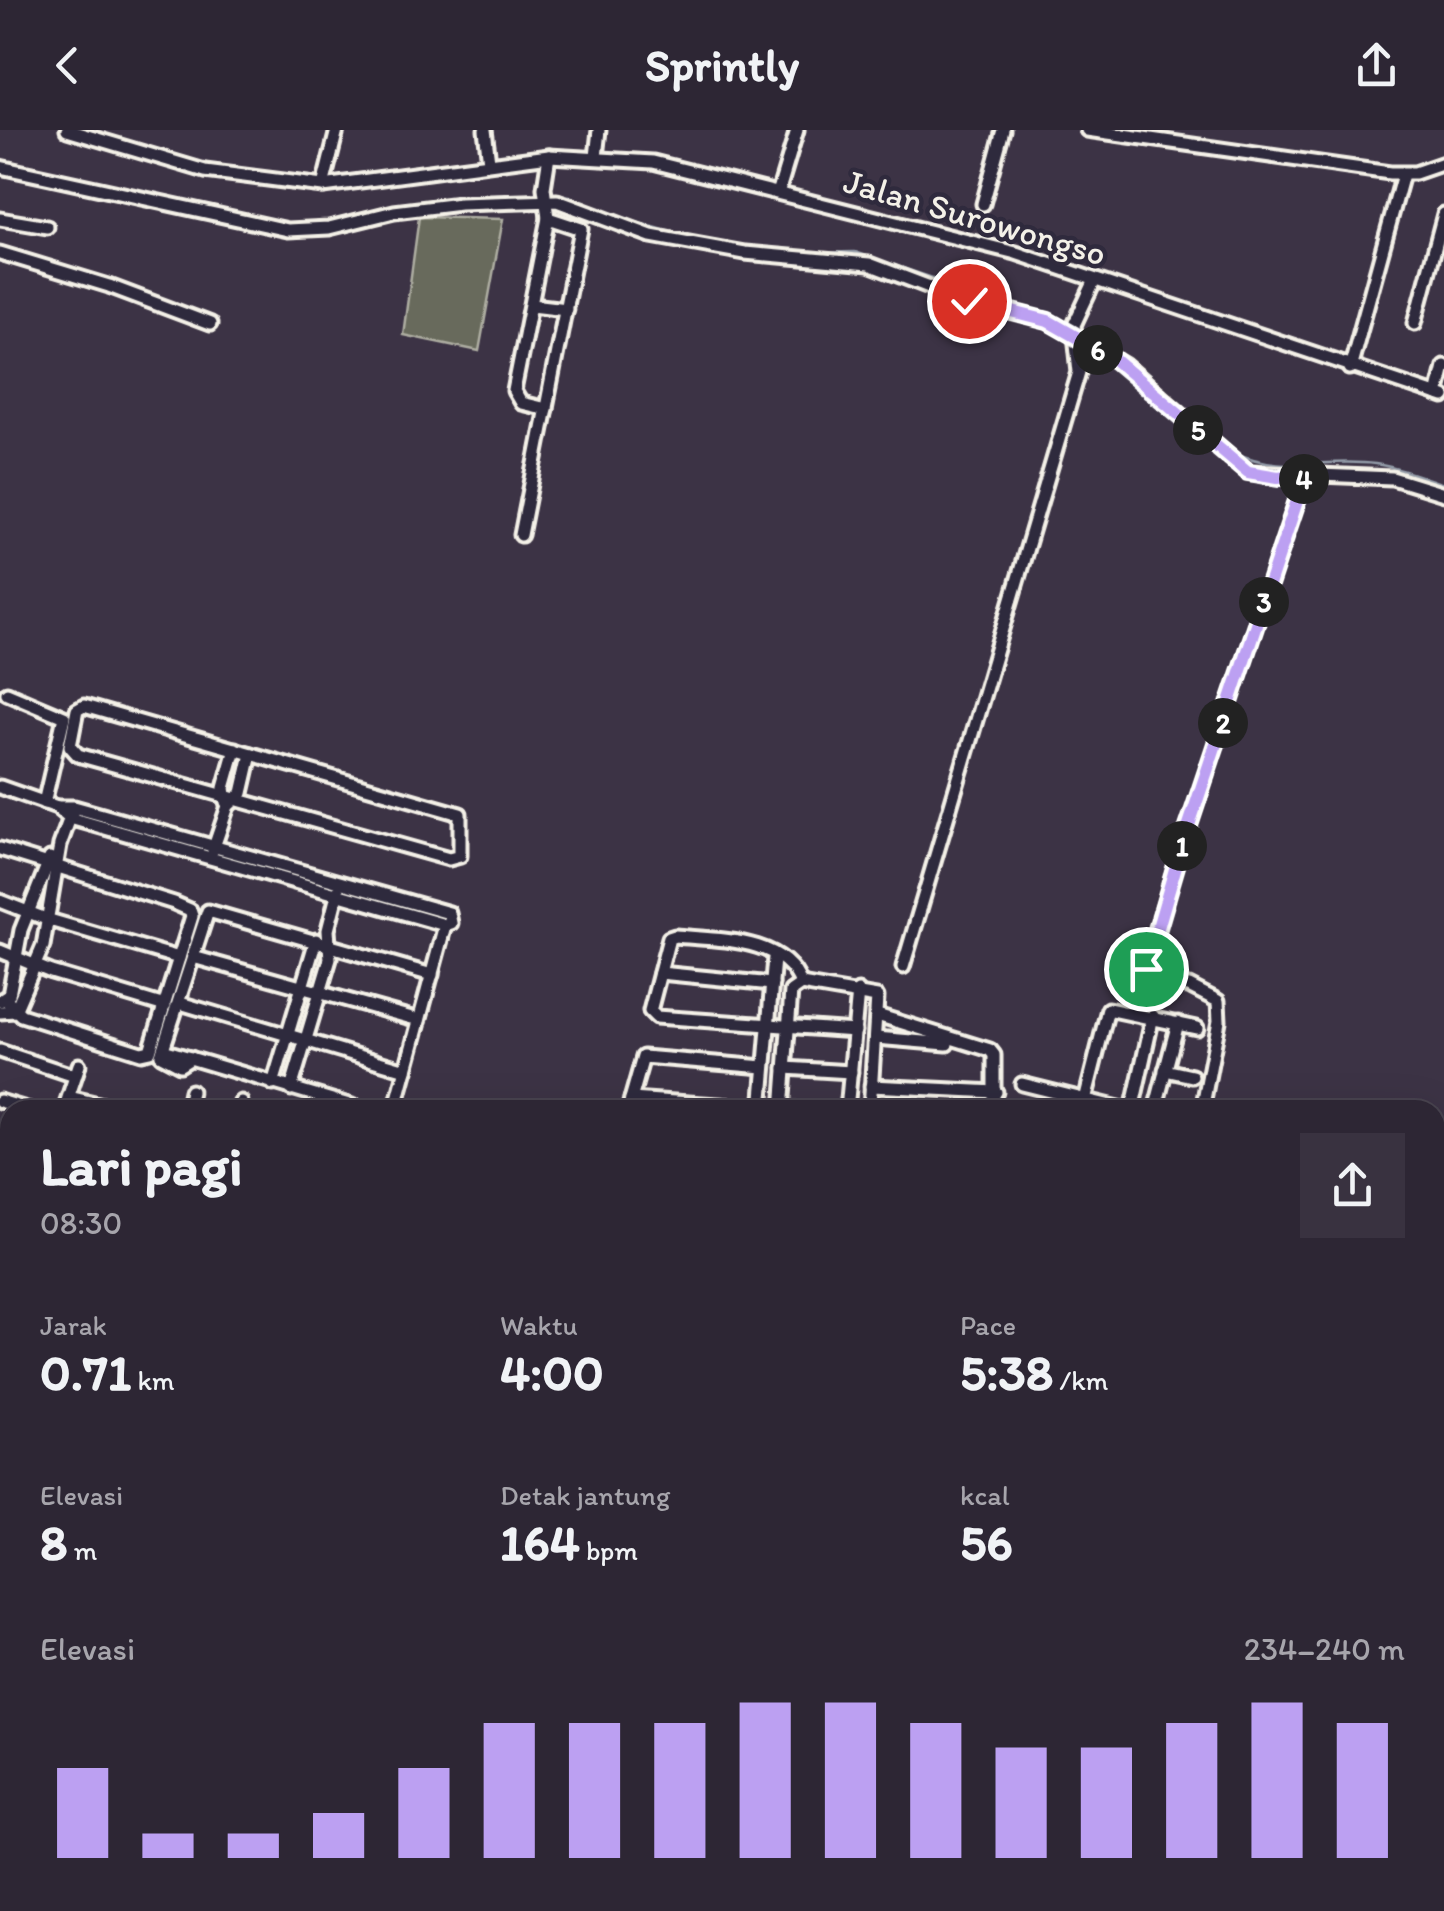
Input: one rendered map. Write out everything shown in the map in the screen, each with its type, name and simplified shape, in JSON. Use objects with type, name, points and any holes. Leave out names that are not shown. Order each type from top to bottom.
[{"type":"street","name":"Jalan Surowongso","points":[[67,130],[112,147],[205,171],[322,186],[549,156],[653,162],[956,235],[1440,396]]},
{"type":"street","points":[[322,186],[336,130]]},
{"type":"street","points":[[485,130],[489,162]]},
{"type":"street","points":[[596,156],[599,130]]},
{"type":"street","points":[[779,190],[796,130]]},
{"type":"street","points":[[983,204],[1004,130]]},
{"type":"street","points":[[1086,130],[1403,174],[1444,163]]},
{"type":"street","points":[[546,409],[526,406],[514,395],[548,218],[545,196],[549,156]]},
{"type":"street","points":[[0,167],[288,230],[336,227],[428,208],[545,196],[651,236],[746,253],[869,264],[961,299],[1048,321],[1074,332],[1125,365],[1243,469],[1261,476],[1392,478],[1444,494]]},
{"type":"street","points":[[1350,368],[1403,174]]},
{"type":"street","points":[[1416,323],[1444,214]]},
{"type":"street","points":[[0,218],[47,227]]},
{"type":"street","points":[[520,535],[581,229],[548,218]]},
{"type":"street","points":[[0,253],[109,286],[210,324]]},
{"type":"street","points":[[903,967],[1079,372],[1074,332],[1095,280]]},
{"type":"street","points":[[532,306],[566,309]]},
{"type":"street","points":[[1440,396],[1444,366]]},
{"type":"street","points":[[1204,1100],[1219,1022],[1218,1001],[1189,986],[1152,982],[1146,969],[1180,852],[1305,477]]},
{"type":"street","points":[[7,693],[64,716],[51,805]]},
{"type":"street","points":[[84,706],[251,754],[460,814],[460,856],[449,859],[230,801],[70,751],[77,710],[84,706]]},
{"type":"street","points":[[230,801],[235,749]]},
{"type":"street","points":[[210,858],[251,754]]},
{"type":"street","points":[[0,787],[210,858],[446,912],[452,918],[445,925],[398,1100]]},
{"type":"street","points":[[72,812],[215,844],[339,889]]},
{"type":"street","points":[[15,1011],[3,1000],[14,956],[72,812]]},
{"type":"street","points":[[0,850],[190,910],[180,1003],[162,1059],[186,1065],[190,1058],[330,1100]]},
{"type":"street","points":[[15,1011],[35,965],[46,919],[52,865]]},
{"type":"street","points":[[291,1089],[332,947],[328,930],[339,889]]},
{"type":"street","points":[[0,901],[46,919],[419,1020]]},
{"type":"street","points":[[0,1012],[15,1011],[146,1052],[152,1048],[165,1006],[208,911],[432,975]]},
{"type":"street","points":[[273,1084],[314,942],[328,930]]},
{"type":"street","points":[[762,1100],[764,1067],[768,1026],[772,984],[774,958],[769,949],[756,944],[669,938],[652,1016],[768,1026],[855,1030]]},
{"type":"street","points":[[0,951],[165,1006]]},
{"type":"street","points":[[774,958],[792,966],[801,984]]},
{"type":"street","points":[[660,973],[772,984]]},
{"type":"street","points":[[783,1100],[791,991],[801,984],[877,997],[871,1100]]},
{"type":"street","points":[[848,1100],[858,991]]},
{"type":"street","points":[[180,1003],[406,1070]]},
{"type":"street","points":[[1022,1084],[1085,1100],[1105,1012],[1114,1006],[1197,1028]]},
{"type":"street","points":[[877,1016],[993,1053],[995,1100]]},
{"type":"street","points":[[1132,1100],[1153,1016]]},
{"type":"street","points":[[1157,1100],[1178,1023]]},
{"type":"street","points":[[876,1038],[966,1046]]},
{"type":"street","points":[[0,1051],[77,1070],[67,1100]]},
{"type":"street","points":[[630,1100],[643,1057],[764,1067]]},
{"type":"street","points":[[785,1068],[851,1072]]},
{"type":"street","points":[[1165,1070],[1192,1076]]},
{"type":"street","points":[[872,1086],[996,1092]]},
{"type":"street","points":[[189,1100],[191,1091]]},
{"type":"green space","points":[[419,217],[503,219],[479,351],[403,335]]},
{"type":"waterway","points":[[550,193],[570,196],[594,209]]},
{"type":"waterway","points":[[501,197],[542,194]]},
{"type":"waterway","points":[[601,212],[699,240]]},
{"type":"waterway","points":[[801,253],[855,252],[1028,310]]},
{"type":"waterway","points":[[1112,351],[1145,371],[1217,437]]},
{"type":"waterway","points":[[1234,452],[1269,463],[1375,464],[1444,484]]},
{"type":"route","points":[[969,301],[1048,321],[1125,365],[1248,472],[1278,477],[1306,474],[1180,852],[1146,969]]}]
